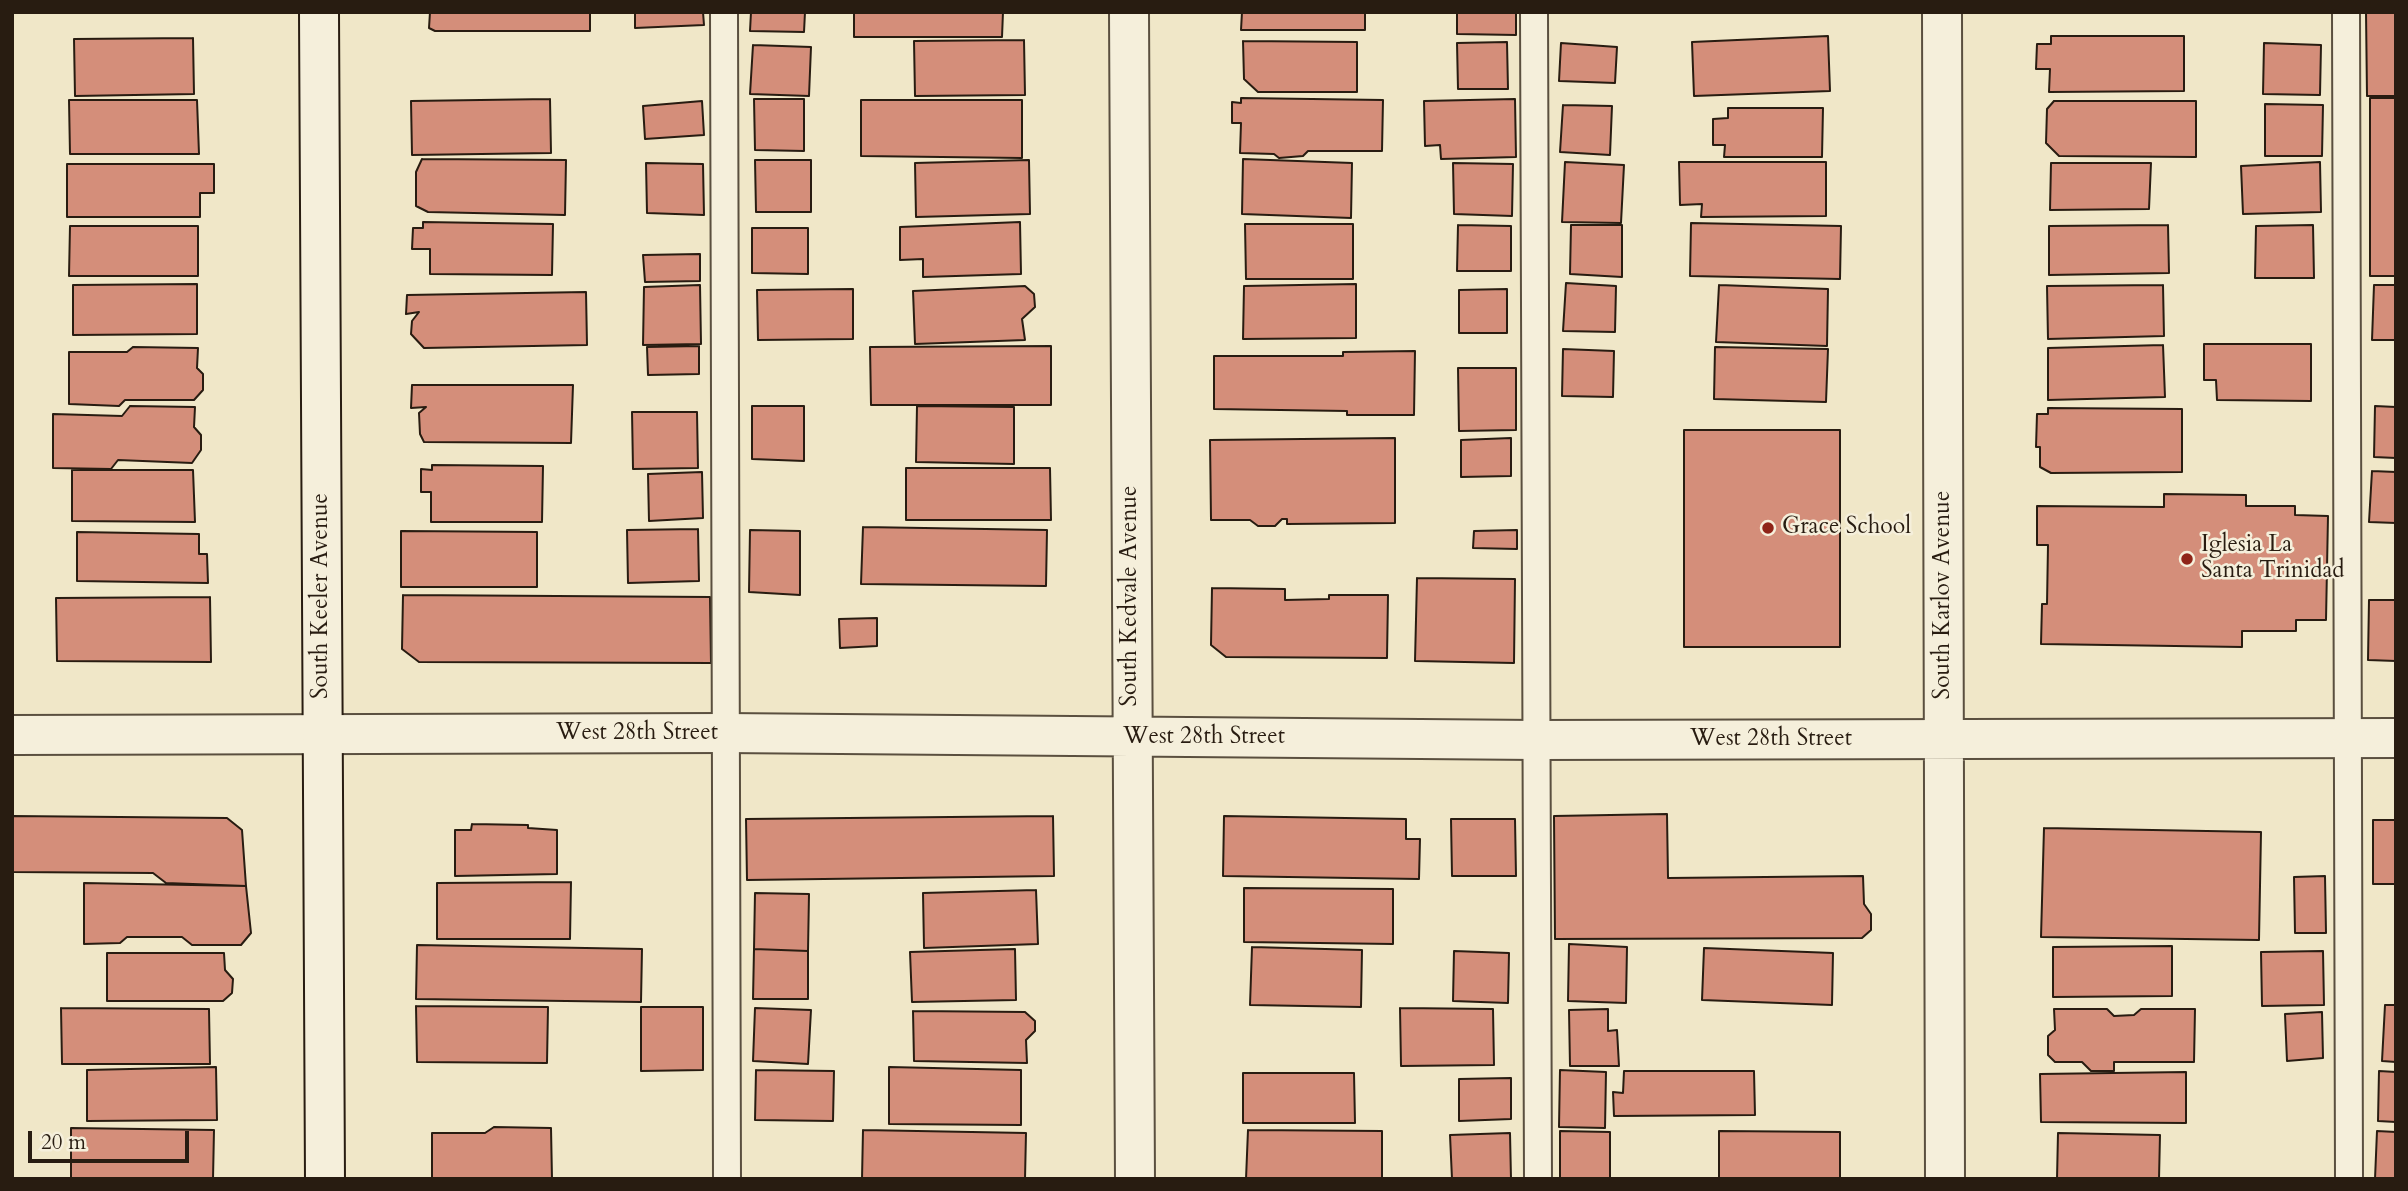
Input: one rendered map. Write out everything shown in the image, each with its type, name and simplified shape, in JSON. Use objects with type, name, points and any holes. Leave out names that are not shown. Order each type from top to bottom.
[{"type":"street","name":"South Keeler Avenue","points":[[319,12],[325,1179]]},
{"type":"street","name":"South Kedvale Avenue","points":[[1129,12],[1135,1179]]},
{"type":"street","name":"South Karlov Avenue","points":[[1942,12],[1945,1179]]},
{"type":"street","name":"West 28th Street","points":[[12,736],[725,733],[1536,740],[2396,738]]},
{"type":"lane","points":[[724,12],[727,1179]]},
{"type":"lane","points":[[1534,12],[1538,1179]]},
{"type":"lane","points":[[2346,12],[2349,1179]]},
{"type":"building","points":[[430,12],[590,12],[590,31],[435,31],[429,28]]},
{"type":"building","points":[[635,12],[703,12],[704,25],[635,28]]},
{"type":"building","points":[[751,12],[805,12],[804,32],[750,31]]},
{"type":"building","points":[[854,12],[1003,12],[1002,37],[854,37]]},
{"type":"building","points":[[1242,12],[1365,12],[1365,30],[1241,30]]},
{"type":"building","points":[[1457,12],[1516,12],[1516,35],[1457,34]]},
{"type":"building","points":[[2366,12],[2396,12],[2396,96],[2367,96]]},
{"type":"building","points":[[1828,36],[1830,91],[1694,96],[1692,42]]},
{"type":"building","points":[[2051,36],[2184,36],[2184,91],[2049,92],[2050,69],[2036,69],[2037,44],[2051,44]]},
{"type":"building","points":[[193,38],[194,94],[75,96],[74,39]]},
{"type":"building","points":[[1024,40],[1025,95],[915,96],[914,41]]},
{"type":"building","points":[[1243,41],[1357,42],[1357,92],[1258,92],[1244,79]]},
{"type":"building","points":[[1507,42],[1508,89],[1458,89],[1457,43]]},
{"type":"building","points":[[1561,43],[1617,47],[1615,83],[1559,81]]},
{"type":"building","points":[[2264,43],[2321,45],[2320,95],[2263,94]]},
{"type":"building","points":[[753,45],[811,47],[809,96],[750,94]]},
{"type":"building","points":[[1241,98],[1383,100],[1382,151],[1308,151],[1303,156],[1279,158],[1274,154],[1240,153],[1241,123],[1232,123],[1232,102],[1241,103]]},
{"type":"building","points":[[2370,98],[2396,98],[2396,276],[2370,276]]},
{"type":"building","points":[[550,99],[551,153],[412,155],[411,101]]},
{"type":"building","points":[[754,99],[804,99],[804,151],[755,150]]},
{"type":"building","points":[[1515,99],[1516,157],[1441,159],[1440,145],[1425,146],[1424,101]]},
{"type":"building","points":[[69,100],[197,100],[199,154],[70,154]]},
{"type":"building","points":[[861,100],[1022,100],[1022,158],[861,156]]},
{"type":"building","points":[[702,101],[704,135],[645,139],[643,106]]},
{"type":"building","points":[[2054,101],[2196,101],[2196,157],[2059,156],[2046,143],[2047,109]]},
{"type":"building","points":[[2265,104],[2323,105],[2322,156],[2265,156]]},
{"type":"building","points":[[1563,105],[1612,106],[1610,155],[1560,152]]},
{"type":"building","points":[[1728,108],[1823,108],[1822,157],[1724,157],[1725,145],[1713,145],[1713,119],[1728,118]]},
{"type":"building","points":[[422,159],[566,160],[565,215],[428,212],[416,206],[416,172]]},
{"type":"building","points":[[1243,159],[1352,163],[1351,218],[1242,214]]},
{"type":"building","points":[[755,160],[811,160],[811,212],[756,212]]},
{"type":"building","points":[[1029,160],[1030,214],[916,217],[915,163]]},
{"type":"building","points":[[1565,162],[1624,165],[1621,223],[1562,222]]},
{"type":"building","points":[[1679,162],[1826,162],[1826,216],[1701,217],[1702,204],[1680,205]]},
{"type":"building","points":[[2320,162],[2321,212],[2243,214],[2241,166]]},
{"type":"building","points":[[646,163],[703,164],[704,215],[647,213]]},
{"type":"building","points":[[1453,163],[1513,164],[1512,216],[1454,214]]},
{"type":"building","points":[[2051,163],[2151,163],[2149,209],[2050,210]]},
{"type":"building","points":[[67,164],[214,164],[214,193],[200,193],[200,217],[67,217]]},
{"type":"building","points":[[423,222],[553,224],[552,275],[430,274],[430,249],[412,249],[413,228],[423,228]]},
{"type":"building","points":[[1020,222],[1021,274],[923,277],[923,259],[900,260],[900,227]]},
{"type":"building","points":[[1691,223],[1841,226],[1840,279],[1690,276]]},
{"type":"building","points":[[1245,224],[1353,224],[1353,279],[1246,279]]},
{"type":"building","points":[[1458,225],[1511,226],[1511,271],[1457,271]]},
{"type":"building","points":[[1571,225],[1622,225],[1622,277],[1570,274]]},
{"type":"building","points":[[2168,225],[2169,273],[2049,275],[2049,226]]},
{"type":"building","points":[[2313,225],[2314,278],[2255,278],[2256,226]]},
{"type":"building","points":[[70,226],[198,226],[198,276],[69,276]]},
{"type":"building","points":[[752,228],[808,228],[808,274],[752,273]]},
{"type":"building","points":[[700,254],[700,281],[645,282],[643,255]]},
{"type":"building","points":[[1566,283],[1616,286],[1615,332],[1563,331]]},
{"type":"building","points":[[197,284],[197,334],[73,335],[73,285]]},
{"type":"building","points":[[1356,284],[1356,338],[1243,339],[1244,286]]},
{"type":"building","points":[[700,285],[701,344],[643,345],[644,287]]},
{"type":"building","points":[[1719,285],[1828,289],[1827,346],[1716,342]]},
{"type":"building","points":[[2163,285],[2164,336],[2048,339],[2047,286]]},
{"type":"building","points":[[2374,285],[2396,285],[2396,340],[2372,340]]},
{"type":"building","points":[[1025,286],[1034,294],[1035,307],[1022,319],[1025,340],[915,344],[913,291]]},
{"type":"building","points":[[853,289],[853,339],[758,340],[757,290]]},
{"type":"building","points":[[1507,289],[1507,333],[1459,333],[1459,290]]},
{"type":"building","points":[[586,292],[587,345],[424,348],[411,334],[412,321],[419,312],[406,314],[407,295]]},
{"type":"building","points":[[2204,344],[2311,344],[2311,401],[2217,400],[2216,380],[2204,380]]},
{"type":"building","points":[[2163,345],[2165,397],[2048,400],[2048,348]]},
{"type":"building","points":[[699,346],[699,374],[648,375],[647,347]]},
{"type":"building","points":[[1051,346],[1051,405],[871,405],[870,347]]},
{"type":"building","points":[[133,347],[198,348],[197,368],[203,374],[203,390],[194,400],[125,400],[119,406],[69,404],[69,352],[127,352]]},
{"type":"building","points":[[1715,347],[1828,349],[1826,402],[1714,399]]},
{"type":"building","points":[[1563,349],[1614,351],[1613,397],[1562,396]]},
{"type":"building","points":[[1415,351],[1414,415],[1214,409],[1214,356],[1343,356],[1343,352]]},
{"type":"building","points":[[1458,368],[1516,368],[1516,430],[1459,431]]},
{"type":"building","points":[[412,385],[573,385],[571,443],[424,442],[420,434],[419,413],[426,407],[411,408]]},
{"type":"building","points":[[130,406],[195,407],[194,427],[201,435],[201,450],[192,463],[118,460],[111,469],[53,468],[53,414],[122,416]]},
{"type":"building","points":[[752,406],[804,406],[804,461],[752,459]]},
{"type":"building","points":[[917,406],[1014,407],[1014,464],[916,462]]},
{"type":"building","points":[[2375,406],[2396,407],[2396,458],[2374,457]]},
{"type":"building","points":[[2048,408],[2182,409],[2182,472],[2051,473],[2040,467],[2040,447],[2036,447],[2037,414],[2048,414]]},
{"type":"building","points":[[632,412],[697,412],[698,468],[633,469]]},
{"type":"building","points":[[1684,430],[1840,430],[1840,647],[1684,647]]},
{"type":"building","points":[[1395,438],[1395,523],[1287,524],[1287,519],[1282,519],[1275,526],[1258,526],[1250,520],[1211,520],[1210,440]]},
{"type":"building","points":[[1511,438],[1511,476],[1461,477],[1461,440]]},
{"type":"building","points":[[432,465],[543,466],[542,522],[431,522],[431,492],[421,492],[421,469],[432,470]]},
{"type":"building","points":[[906,468],[1050,468],[1051,520],[906,520]]},
{"type":"building","points":[[72,470],[193,470],[195,522],[72,521]]},
{"type":"building","points":[[2372,471],[2396,472],[2396,523],[2369,522]]},
{"type":"building","points":[[702,472],[703,518],[649,521],[648,474]]},
{"type":"building","name":"Iglesia La Santa Trinidad","points":[[2164,494],[2246,495],[2246,506],[2295,506],[2295,515],[2328,516],[2326,620],[2296,620],[2296,631],[2242,631],[2242,647],[2041,644],[2042,604],[2047,604],[2048,545],[2037,545],[2037,506],[2164,507]]},
{"type":"building","points":[[863,527],[1047,530],[1046,586],[861,584]]},
{"type":"building","points":[[698,529],[699,581],[628,583],[627,530]]},
{"type":"building","points":[[750,530],[800,531],[800,595],[749,592]]},
{"type":"building","points":[[1517,530],[1517,549],[1473,548],[1474,531]]},
{"type":"building","points":[[401,531],[537,532],[537,587],[401,587]]},
{"type":"building","points":[[77,532],[199,534],[199,554],[207,554],[208,583],[77,581]]},
{"type":"building","points":[[1417,578],[1515,579],[1514,663],[1415,661]]},
{"type":"building","points":[[1212,588],[1285,589],[1285,600],[1329,599],[1329,595],[1388,595],[1387,658],[1226,657],[1211,645]]},
{"type":"building","points":[[403,595],[710,597],[711,663],[419,662],[402,649]]},
{"type":"building","points":[[210,597],[211,662],[57,661],[56,598]]},
{"type":"building","points":[[2369,600],[2396,600],[2396,661],[2368,660]]},
{"type":"building","points":[[877,618],[877,646],[840,648],[839,619]]},
{"type":"building","points":[[1667,814],[1668,878],[1863,876],[1864,904],[1871,914],[1871,930],[1862,938],[1555,939],[1554,816]]},
{"type":"building","points":[[12,816],[227,818],[242,830],[246,886],[166,883],[153,873],[12,872]]},
{"type":"building","points":[[1053,816],[1054,876],[747,880],[746,819]]},
{"type":"building","points":[[1224,816],[1406,819],[1406,839],[1420,839],[1419,879],[1223,876]]},
{"type":"building","points":[[1451,819],[1515,819],[1516,876],[1452,876]]},
{"type":"building","points":[[2373,820],[2396,820],[2396,884],[2373,884]]},
{"type":"building","points":[[472,824],[528,825],[528,828],[557,830],[557,874],[455,876],[455,830],[471,830]]},
{"type":"building","points":[[2044,828],[2261,832],[2259,940],[2041,937]]},
{"type":"building","points":[[2325,876],[2326,933],[2295,933],[2294,877]]},
{"type":"building","points":[[571,882],[570,939],[437,939],[437,883]]},
{"type":"building","points":[[84,883],[246,886],[251,933],[241,945],[192,945],[182,937],[127,937],[120,943],[84,944]]},
{"type":"building","points":[[1244,888],[1393,889],[1393,944],[1244,942]]},
{"type":"building","points":[[1036,890],[1038,944],[924,948],[923,893]]},
{"type":"building","points":[[755,893],[809,894],[808,951],[754,949]]},
{"type":"building","points":[[1569,944],[1627,947],[1626,1003],[1568,1001]]},
{"type":"building","points":[[417,945],[642,949],[641,1002],[416,999]]},
{"type":"building","points":[[2172,946],[2172,996],[2053,997],[2053,947]]},
{"type":"building","points":[[1252,947],[1362,950],[1361,1007],[1250,1005]]},
{"type":"building","points":[[1704,948],[1833,953],[1832,1005],[1702,1000]]},
{"type":"building","points":[[754,949],[808,951],[808,999],[753,999]]},
{"type":"building","points":[[1015,949],[1016,1000],[912,1002],[910,952]]},
{"type":"building","points":[[1454,951],[1509,953],[1508,1003],[1453,1001]]},
{"type":"building","points":[[2323,951],[2324,1005],[2262,1006],[2261,952]]},
{"type":"building","points":[[107,953],[224,953],[225,970],[233,979],[232,993],[223,1001],[107,1001]]},
{"type":"building","points":[[2385,1005],[2396,1005],[2396,1062],[2382,1061]]},
{"type":"building","points":[[416,1006],[548,1007],[547,1063],[417,1062]]},
{"type":"building","points":[[641,1007],[703,1007],[703,1070],[641,1071]]},
{"type":"building","points":[[61,1008],[209,1009],[210,1064],[62,1064]]},
{"type":"building","points":[[755,1008],[811,1010],[808,1064],[753,1061]]},
{"type":"building","points":[[1400,1008],[1493,1009],[1494,1065],[1401,1066]]},
{"type":"building","points":[[1608,1009],[1608,1031],[1617,1030],[1619,1066],[1570,1066],[1569,1010]]},
{"type":"building","points":[[2054,1009],[2107,1009],[2114,1016],[2134,1015],[2141,1009],[2195,1009],[2194,1062],[2114,1062],[2114,1071],[2091,1071],[2082,1062],[2055,1062],[2048,1055],[2048,1036],[2055,1030]]},
{"type":"building","points":[[913,1011],[1025,1012],[1035,1021],[1035,1031],[1026,1040],[1027,1063],[914,1061]]},
{"type":"building","points":[[2322,1012],[2323,1058],[2287,1061],[2285,1014]]},
{"type":"building","points":[[216,1067],[217,1120],[87,1121],[87,1070]]},
{"type":"building","points":[[889,1067],[1021,1070],[1021,1125],[889,1124]]},
{"type":"building","points":[[756,1070],[834,1071],[833,1121],[755,1120]]},
{"type":"building","points":[[1560,1070],[1606,1072],[1605,1128],[1559,1127]]},
{"type":"building","points":[[1624,1071],[1754,1071],[1755,1115],[1614,1116],[1613,1092],[1623,1093]]},
{"type":"building","points":[[2379,1071],[2396,1072],[2396,1122],[2378,1121]]},
{"type":"building","points":[[2186,1072],[2186,1123],[2041,1122],[2040,1074]]},
{"type":"building","points":[[1243,1073],[1354,1073],[1355,1123],[1243,1123]]},
{"type":"building","points":[[1511,1078],[1511,1119],[1459,1121],[1459,1079]]},
{"type":"building","points":[[494,1127],[551,1128],[552,1179],[432,1179],[432,1133],[485,1133]]},
{"type":"building","points":[[71,1128],[214,1130],[213,1179],[71,1179]]},
{"type":"building","points":[[863,1130],[1026,1133],[1025,1179],[862,1179]]},
{"type":"building","points":[[1248,1130],[1382,1131],[1382,1179],[1246,1179]]},
{"type":"building","points":[[1560,1131],[1610,1132],[1610,1179],[1560,1179]]},
{"type":"building","points":[[1719,1131],[1840,1132],[1840,1179],[1719,1179]]},
{"type":"building","points":[[2377,1131],[2396,1132],[2396,1179],[2375,1179]]},
{"type":"building","points":[[1510,1133],[1511,1179],[1452,1179],[1450,1135]]},
{"type":"building","points":[[2058,1133],[2160,1135],[2159,1179],[2057,1179]]},
{"type":"place","name":"Grace School","points":[[1768,528]]},
{"type":"place","name":"Iglesia La Santa Trinidad","points":[[2187,559]]}]
